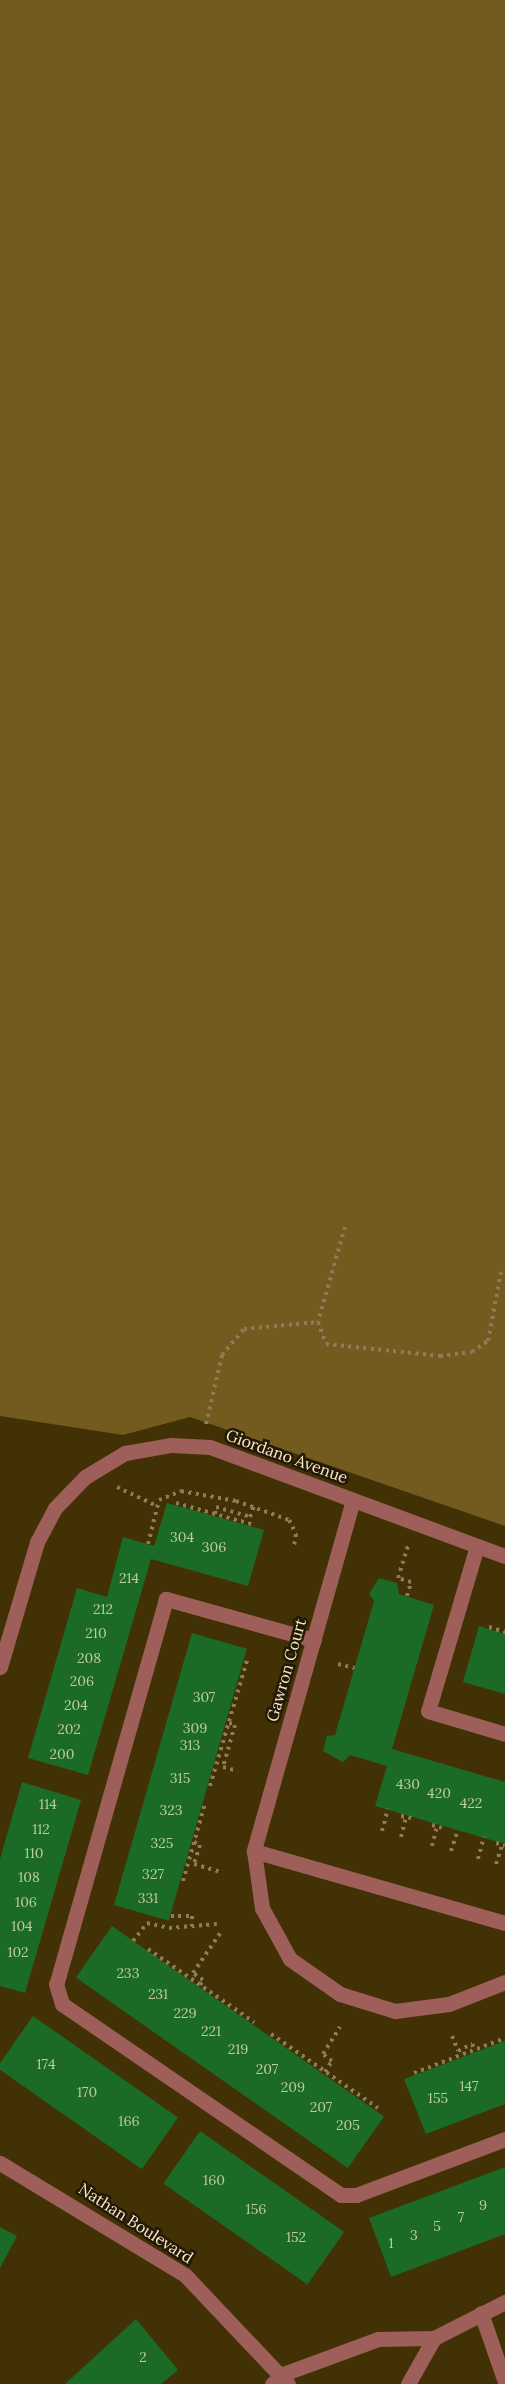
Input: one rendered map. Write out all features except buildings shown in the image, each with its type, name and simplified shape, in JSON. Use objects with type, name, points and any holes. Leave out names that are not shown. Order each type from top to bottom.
[{"type":"street","name":"Giordano Avenue","points":[[0,1667],[37,1542],[55,1508],[85,1477],[124,1453],[171,1445],[200,1447],[505,1556]]},
{"type":"street","name":"Gawron Court","points":[[353,1500],[254,1851],[262,1908],[290,1959],[340,1994],[395,2011],[448,2004],[505,1982]]},
{"type":"street","points":[[477,1546],[428,1711],[505,1734]]},
{"type":"street","points":[[314,1640],[166,1599],[56,1984],[62,2004],[341,2194],[356,2195],[505,2139]]},
{"type":"street","points":[[254,1851],[505,1923]]},
{"type":"street","name":"Nathan Boulevard","points":[[0,2163],[185,2275],[281,2381]]},
{"type":"street","points":[[281,2381],[378,2339],[434,2338],[505,2302]]},
{"type":"street","points":[[481,2313],[505,2382]]},
{"type":"street","points":[[408,2384],[434,2338]]},
{"type":"path","points":[[345,1227],[318,1322],[326,1344],[440,1356],[472,1352],[488,1341],[501,1272]]},
{"type":"path","points":[[200,1447],[222,1355],[244,1329],[318,1322]]},
{"type":"path","points":[[116,1486],[157,1506]]},
{"type":"path","points":[[148,1544],[157,1506],[166,1493],[181,1491],[254,1506],[289,1520],[294,1546]]},
{"type":"path","points":[[178,1504],[249,1525]]},
{"type":"path","points":[[215,1514],[216,1508],[250,1517],[254,1506]]},
{"type":"path","points":[[407,1596],[411,1582],[398,1578],[408,1545]]},
{"type":"path","points":[[492,1628],[503,1632]]},
{"type":"path","points":[[210,1786],[245,1662]]},
{"type":"path","points":[[338,1664],[355,1668]]},
{"type":"path","points":[[228,1723],[235,1725],[223,1767],[234,1770]]},
{"type":"path","points":[[183,1878],[204,1806]]},
{"type":"path","points":[[382,1831],[388,1809]]},
{"type":"path","points":[[401,1837],[407,1816]]},
{"type":"path","points":[[432,1846],[438,1826]]},
{"type":"path","points":[[451,1851],[458,1830]]},
{"type":"path","points":[[478,1859],[484,1837]]},
{"type":"path","points":[[194,1842],[200,1845],[194,1864],[221,1872]]},
{"type":"path","points":[[496,1864],[500,1844]]},
{"type":"path","points":[[171,1916],[192,1916],[192,1926]]},
{"type":"path","points":[[133,1941],[147,1923],[192,1926],[217,1924]]},
{"type":"path","points":[[200,1985],[203,1980],[193,1974],[220,1932]]},
{"type":"path","points":[[149,1951],[252,2021]]},
{"type":"path","points":[[327,2074],[332,2061],[322,2054],[340,2027]]},
{"type":"path","points":[[273,2036],[376,2107]]},
{"type":"path","points":[[452,2036],[458,2051],[472,2044],[472,2052]]},
{"type":"path","points":[[415,2073],[505,2038]]},
{"type":"shaded area","points":[[0,0],[505,0],[505,1526],[190,1417],[123,1435],[0,1416]]}]
